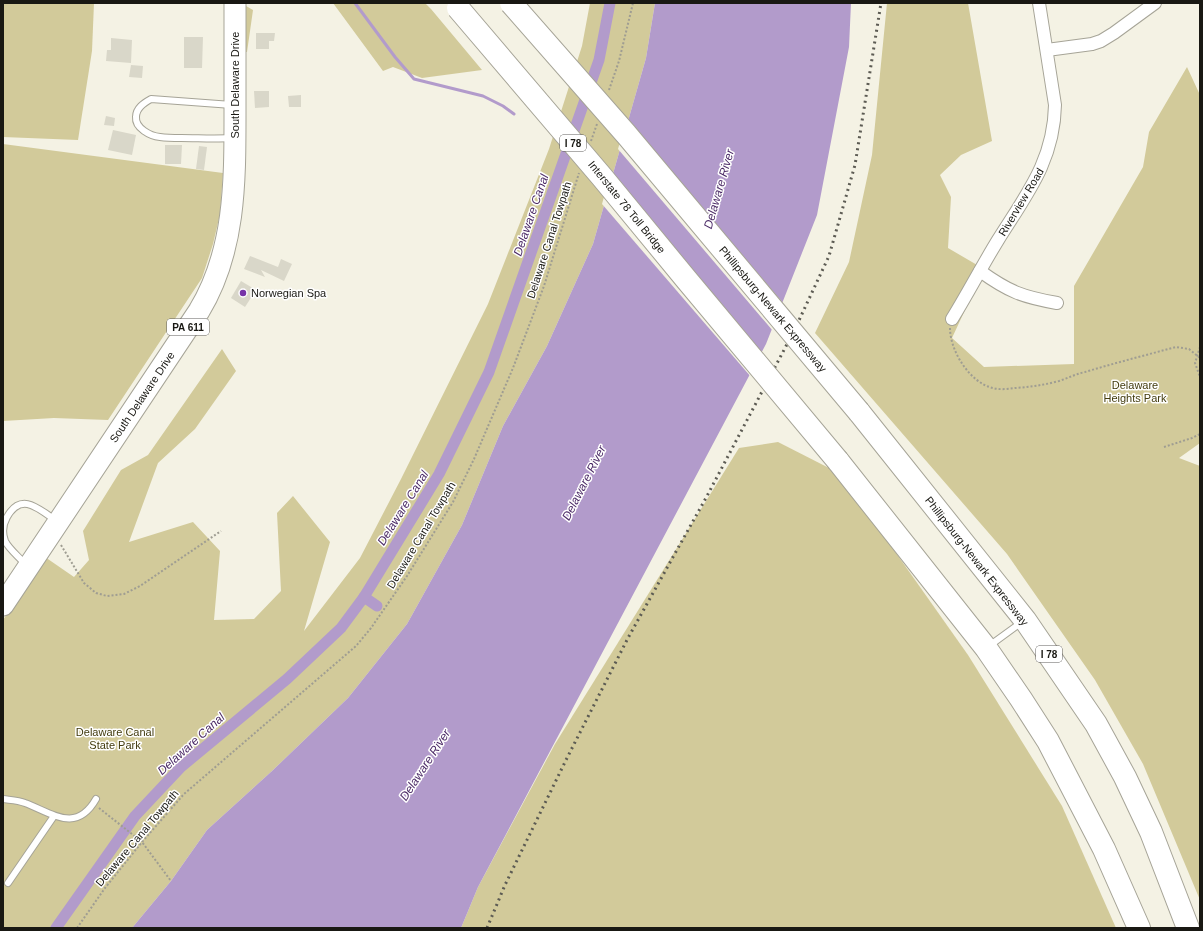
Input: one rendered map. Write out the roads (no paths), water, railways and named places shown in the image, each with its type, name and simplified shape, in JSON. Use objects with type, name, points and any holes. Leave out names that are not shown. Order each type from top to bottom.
[{"type":"highway","name":"South Delaware Drive","points":[[4,600],[199,311],[214,285],[222,261],[231,220],[235,179],[235,3]]},
{"type":"highway","name":"Phillipsburg-Newark Expressway","points":[[511,3],[708,230],[859,412],[1025,620],[1096,724],[1126,777],[1151,832],[1188,928]]},
{"type":"highway","name":"Interstate 78 Toll Bridge","points":[[456,6],[602,177],[838,461],[986,648]]},
{"type":"highway","name":"I 78","points":[[986,648],[1048,741],[1104,849],[1139,928]]},
{"type":"street","name":"Riverview Road","points":[[952,319],[1034,183],[1047,153],[1055,119],[1055,105],[1039,3]]},
{"type":"street","points":[[1047,50],[1092,44],[1101,41],[1114,34],[1156,3]]},
{"type":"street","points":[[980,271],[999,284],[1022,295],[1057,303]]},
{"type":"lane","points":[[235,105],[151,99],[143,104],[137,111],[136,118],[139,127],[148,133],[159,137],[215,139],[235,138]]},
{"type":"lane","points":[[28,566],[5,541],[3,531],[4,522],[11,510],[17,504],[24,503],[33,506],[55,526]]},
{"type":"lane","points":[[986,648],[1025,620]]},
{"type":"lane","points":[[3,799],[25,803],[63,819],[75,818],[85,813],[94,802]]},
{"type":"lane","points":[[8,883],[54,816]]},
{"type":"water","name":"Delaware River","points":[[655,3],[851,3],[849,47],[817,215],[766,344],[478,887],[461,928],[132,928],[171,881],[207,830],[272,771],[348,698],[407,624],[462,525],[503,426],[547,346],[593,244],[646,58]]},
{"type":"waterway","points":[[355,3],[395,57],[414,79],[483,96],[503,106],[514,114]]},
{"type":"waterway","name":"Delaware Canal","points":[[56,928],[135,816],[181,767],[287,679],[341,628],[364,597],[439,474],[489,372],[599,60],[610,3]]},
{"type":"waterway","points":[[364,597],[377,606]]},
{"type":"railway","points":[[487,928],[505,885],[628,638],[707,496],[794,331],[829,256],[855,165],[881,3]]},
{"type":"place","name":"Norwegian Spa","points":[[243,293]]},
{"type":"park label","name":"Delaware Heights Park","points":[[1135,391]]},
{"type":"park label","name":"Delaware Canal State Park","points":[[115,738]]}]
